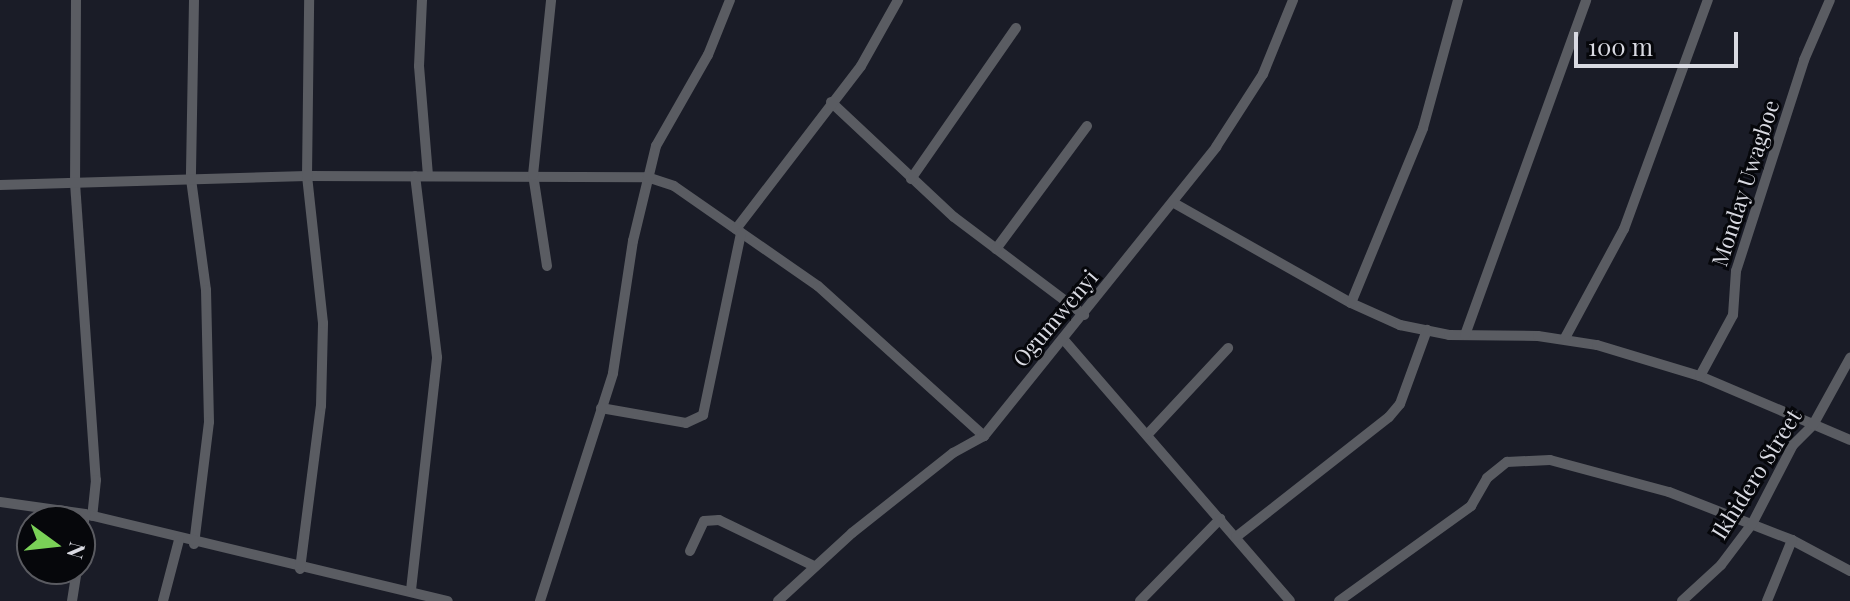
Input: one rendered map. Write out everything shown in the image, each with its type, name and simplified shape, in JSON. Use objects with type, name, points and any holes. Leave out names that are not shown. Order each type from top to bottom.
[{"type":"street","points":[[76,0],[75,183],[96,480],[90,505]]},
{"type":"street","points":[[194,0],[191,179],[206,290],[209,422],[194,544]]},
{"type":"street","points":[[300,569],[321,406],[323,323],[307,176],[309,0]]},
{"type":"street","points":[[422,0],[419,66],[428,176]]},
{"type":"street","points":[[547,266],[533,175],[551,0]]},
{"type":"street","points":[[540,601],[620,343],[647,177],[656,146],[701,69],[730,0]]},
{"type":"street","points":[[601,408],[686,423],[703,415],[738,231],[831,102],[861,66],[898,0]]},
{"type":"street","name":"Ogumwenyi","points":[[778,601],[814,566],[953,453],[984,436],[1002,408],[1064,340],[1174,203],[1263,74],[1293,0]]},
{"type":"street","points":[[1351,303],[1423,128],[1458,0]]},
{"type":"street","points":[[1465,335],[1586,0]]},
{"type":"street","points":[[1565,338],[1624,229],[1708,0]]},
{"type":"street","name":"Monday Uwagboe","points":[[1700,376],[1733,315],[1736,271],[1804,60],[1830,0]]},
{"type":"street","points":[[911,179],[1016,28]]},
{"type":"street","points":[[831,102],[911,179],[996,249],[1084,315]]},
{"type":"street","points":[[996,249],[1087,126]]},
{"type":"street","points":[[0,185],[307,176],[647,177],[674,186],[818,286],[984,436]]},
{"type":"street","points":[[411,590],[437,357],[415,176]]},
{"type":"street","points":[[1174,203],[1351,303],[1400,325],[1465,335],[1565,338],[1700,376],[1850,440]]},
{"type":"street","points":[[1236,537],[1379,428],[1400,404],[1427,330]]},
{"type":"street","points":[[1064,340],[1290,601]]},
{"type":"street","points":[[1147,435],[1228,348]]},
{"type":"street","name":"Ikhidero Street","points":[[1682,601],[1721,565],[1752,524],[1793,445],[1813,425],[1850,358]]},
{"type":"street","points":[[1339,601],[1471,506],[1487,478],[1507,462],[1550,460],[1669,492],[1792,540],[1850,571]]},
{"type":"street","points":[[0,502],[20,505]]},
{"type":"street","points":[[96,517],[194,544],[300,569],[411,590],[448,601]]},
{"type":"street","points":[[1140,601],[1220,519]]},
{"type":"street","points":[[690,551],[704,521],[719,520],[814,566]]},
{"type":"street","points":[[163,601],[179,540]]},
{"type":"street","points":[[1767,601],[1792,540]]}]
